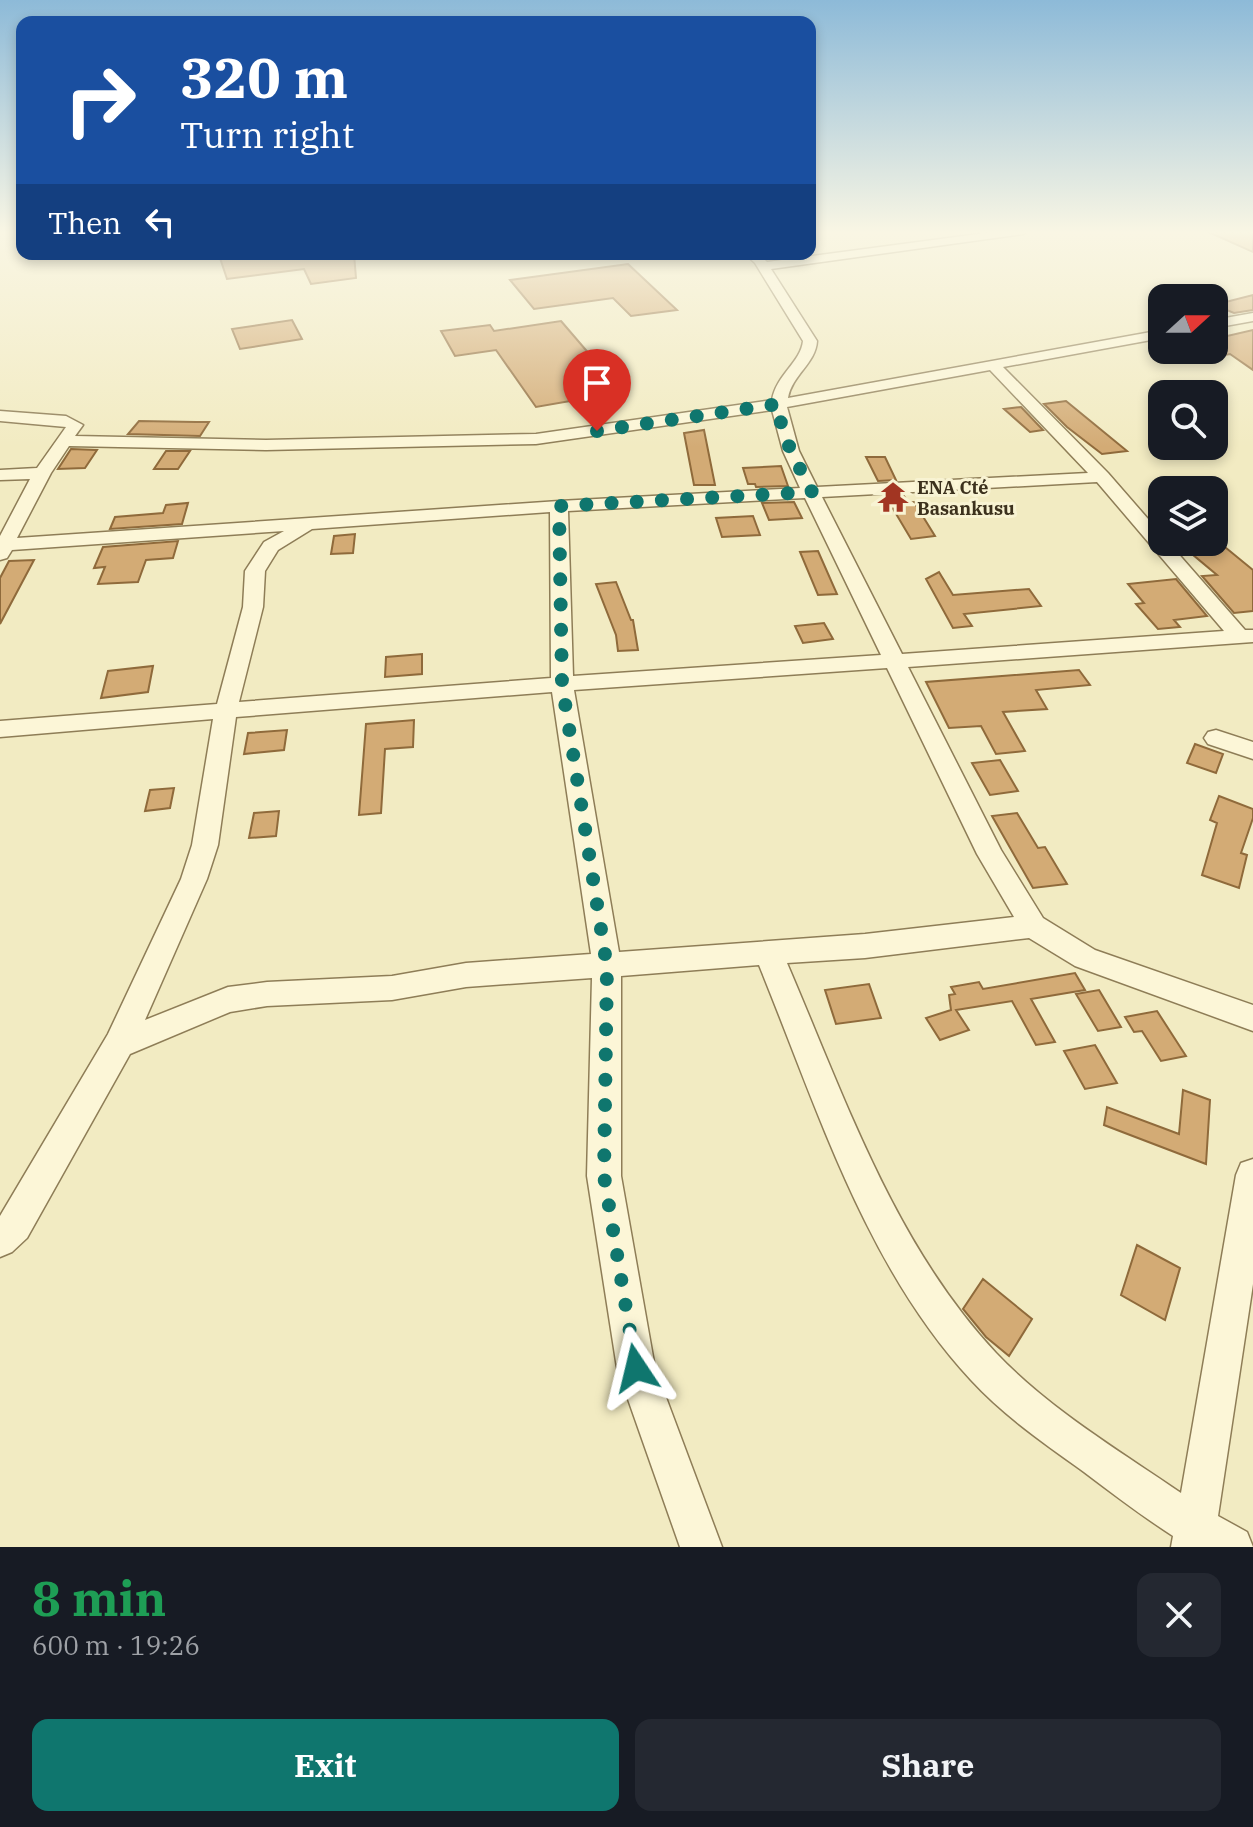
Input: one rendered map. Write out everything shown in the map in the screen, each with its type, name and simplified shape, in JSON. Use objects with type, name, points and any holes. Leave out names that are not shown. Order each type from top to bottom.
[{"type":"street","points":[[785,303],[810,341],[807,356],[786,377],[778,404],[779,419],[791,451],[892,661],[990,854],[1033,926],[1085,958],[1253,1018]]},
{"type":"street","points":[[1228,321],[1253,317]]},
{"type":"street","points":[[65,441],[266,445],[536,439],[778,404],[1148,337]]},
{"type":"street","points":[[993,365],[1102,477],[1247,636]]},
{"type":"street","points":[[0,416],[71,422],[75,425],[42,473],[2,548]]},
{"type":"street","points":[[0,475],[42,473]]},
{"type":"street","points":[[2,548],[314,522],[559,506],[1102,477]]},
{"type":"street","points":[[559,506],[562,684],[607,967],[604,1176],[636,1368],[701,1547]]},
{"type":"street","points":[[0,1240],[15,1226],[119,1044],[194,879],[205,845],[226,711],[253,607],[255,571],[261,558],[281,538],[314,522]]},
{"type":"street","points":[[0,729],[562,684],[1247,636]]},
{"type":"street","points":[[1216,738],[1253,751]]},
{"type":"street","points":[[119,1044],[228,1000],[267,994],[392,988],[466,975],[865,946],[1033,926]]},
{"type":"street","points":[[768,952],[873,1198],[909,1265],[945,1321],[983,1366],[1021,1403],[1193,1538],[1232,1547]]},
{"type":"street","points":[[1193,1538],[1253,1175]]},
{"type":"building","points":[[529,303],[576,303],[534,309]]},
{"type":"building","points":[[618,303],[670,303],[677,310],[631,316]]},
{"type":"building","points":[[1228,303],[1253,303],[1253,310],[1234,313],[1228,311]]},
{"type":"building","points":[[292,320],[302,339],[240,349],[232,329]]},
{"type":"building","points":[[561,321],[622,392],[536,407],[496,350],[455,356],[441,331],[490,325],[494,331]]},
{"type":"building","points":[[1253,330],[1253,370],[1228,354],[1228,336]]},
{"type":"building","points":[[1066,401],[1127,451],[1102,454],[1067,427],[1044,404]]},
{"type":"building","points":[[1021,407],[1043,430],[1030,432],[1004,409]]},
{"type":"building","points":[[139,421],[209,422],[200,436],[128,434]]},
{"type":"building","points":[[704,430],[715,485],[694,485],[684,433]]},
{"type":"building","points":[[71,449],[97,450],[85,468],[58,469]]},
{"type":"building","points":[[166,451],[190,451],[178,469],[154,469]]},
{"type":"building","points":[[866,457],[885,457],[896,480],[878,481]]},
{"type":"building","points":[[781,466],[788,486],[756,487],[755,484],[748,484],[743,468]]},
{"type":"building","points":[[904,496],[908,503],[914,502],[935,536],[911,539],[886,497]]},
{"type":"building","points":[[794,502],[802,518],[769,520],[762,503]]},
{"type":"building","points":[[188,503],[182,524],[110,529],[115,517],[163,513],[166,505]]},
{"type":"building","points":[[753,516],[760,535],[722,537],[716,518]]},
{"type":"building","points":[[355,534],[353,553],[331,554],[334,536]]},
{"type":"building","points":[[178,541],[173,558],[146,560],[138,582],[98,584],[105,567],[94,568],[103,547]]},
{"type":"building","points":[[1228,550],[1253,570],[1253,611],[1234,613],[1202,576],[1217,575],[1194,556],[1228,556]]},
{"type":"building","points":[[818,551],[837,594],[818,595],[800,552]]},
{"type":"building","points":[[34,560],[0,624],[0,578],[9,561]]},
{"type":"building","points":[[939,572],[953,595],[1029,589],[1041,606],[964,614],[972,626],[953,628],[926,579]]},
{"type":"building","points":[[1176,579],[1207,616],[1174,620],[1180,627],[1158,629],[1136,604],[1144,603],[1128,584]]},
{"type":"building","points":[[616,582],[633,620],[638,650],[618,651],[616,635],[596,584]]},
{"type":"building","points":[[824,623],[833,639],[803,643],[795,626]]},
{"type":"building","points":[[422,654],[422,674],[385,677],[386,657]]},
{"type":"building","points":[[153,666],[148,692],[101,698],[108,671]]},
{"type":"building","points":[[1079,670],[1090,685],[1036,690],[1047,709],[1003,712],[1025,751],[996,754],[981,726],[949,728],[926,682]]},
{"type":"building","points":[[414,720],[413,747],[385,749],[381,813],[359,815],[366,724]]},
{"type":"building","points":[[287,730],[284,750],[244,754],[248,733]]},
{"type":"building","points":[[1195,744],[1223,754],[1216,773],[1187,763]]},
{"type":"building","points":[[1000,760],[1018,791],[990,795],[972,763]]},
{"type":"building","points":[[174,788],[170,808],[145,811],[150,790]]},
{"type":"building","points":[[1219,796],[1253,809],[1241,853],[1247,855],[1239,888],[1202,875],[1217,823],[1210,820]]},
{"type":"building","points":[[279,811],[276,836],[249,838],[254,813]]},
{"type":"building","points":[[1017,813],[1038,848],[1045,847],[1067,884],[1033,888],[992,816]]},
{"type":"building","points":[[1075,973],[1085,990],[1031,999],[1055,1042],[1036,1045],[1012,1001],[956,1010],[969,1030],[940,1040],[926,1018],[951,1010],[949,995],[955,994],[951,987],[979,982],[983,989]]},
{"type":"building","points":[[869,984],[881,1018],[836,1024],[825,990]]},
{"type":"building","points":[[1099,990],[1121,1027],[1098,1031],[1076,994]]},
{"type":"building","points":[[1157,1011],[1186,1056],[1161,1061],[1142,1031],[1134,1032],[1125,1017]]},
{"type":"building","points":[[1095,1045],[1117,1083],[1085,1089],[1064,1051]]},
{"type":"building","points":[[1183,1090],[1210,1100],[1206,1164],[1104,1125],[1107,1107],[1179,1134]]},
{"type":"building","points":[[1137,1245],[1180,1268],[1165,1320],[1121,1295]]},
{"type":"building","points":[[983,1279],[1032,1319],[1009,1356],[986,1337],[963,1309]]},
{"type":"place","name":"ENA Cté Basankusu","points":[[893,497]]},
{"type":"route","points":[[597,431],[778,404],[779,419],[791,451],[812,492],[559,506],[562,684],[607,967],[604,1176],[636,1368]]}]
